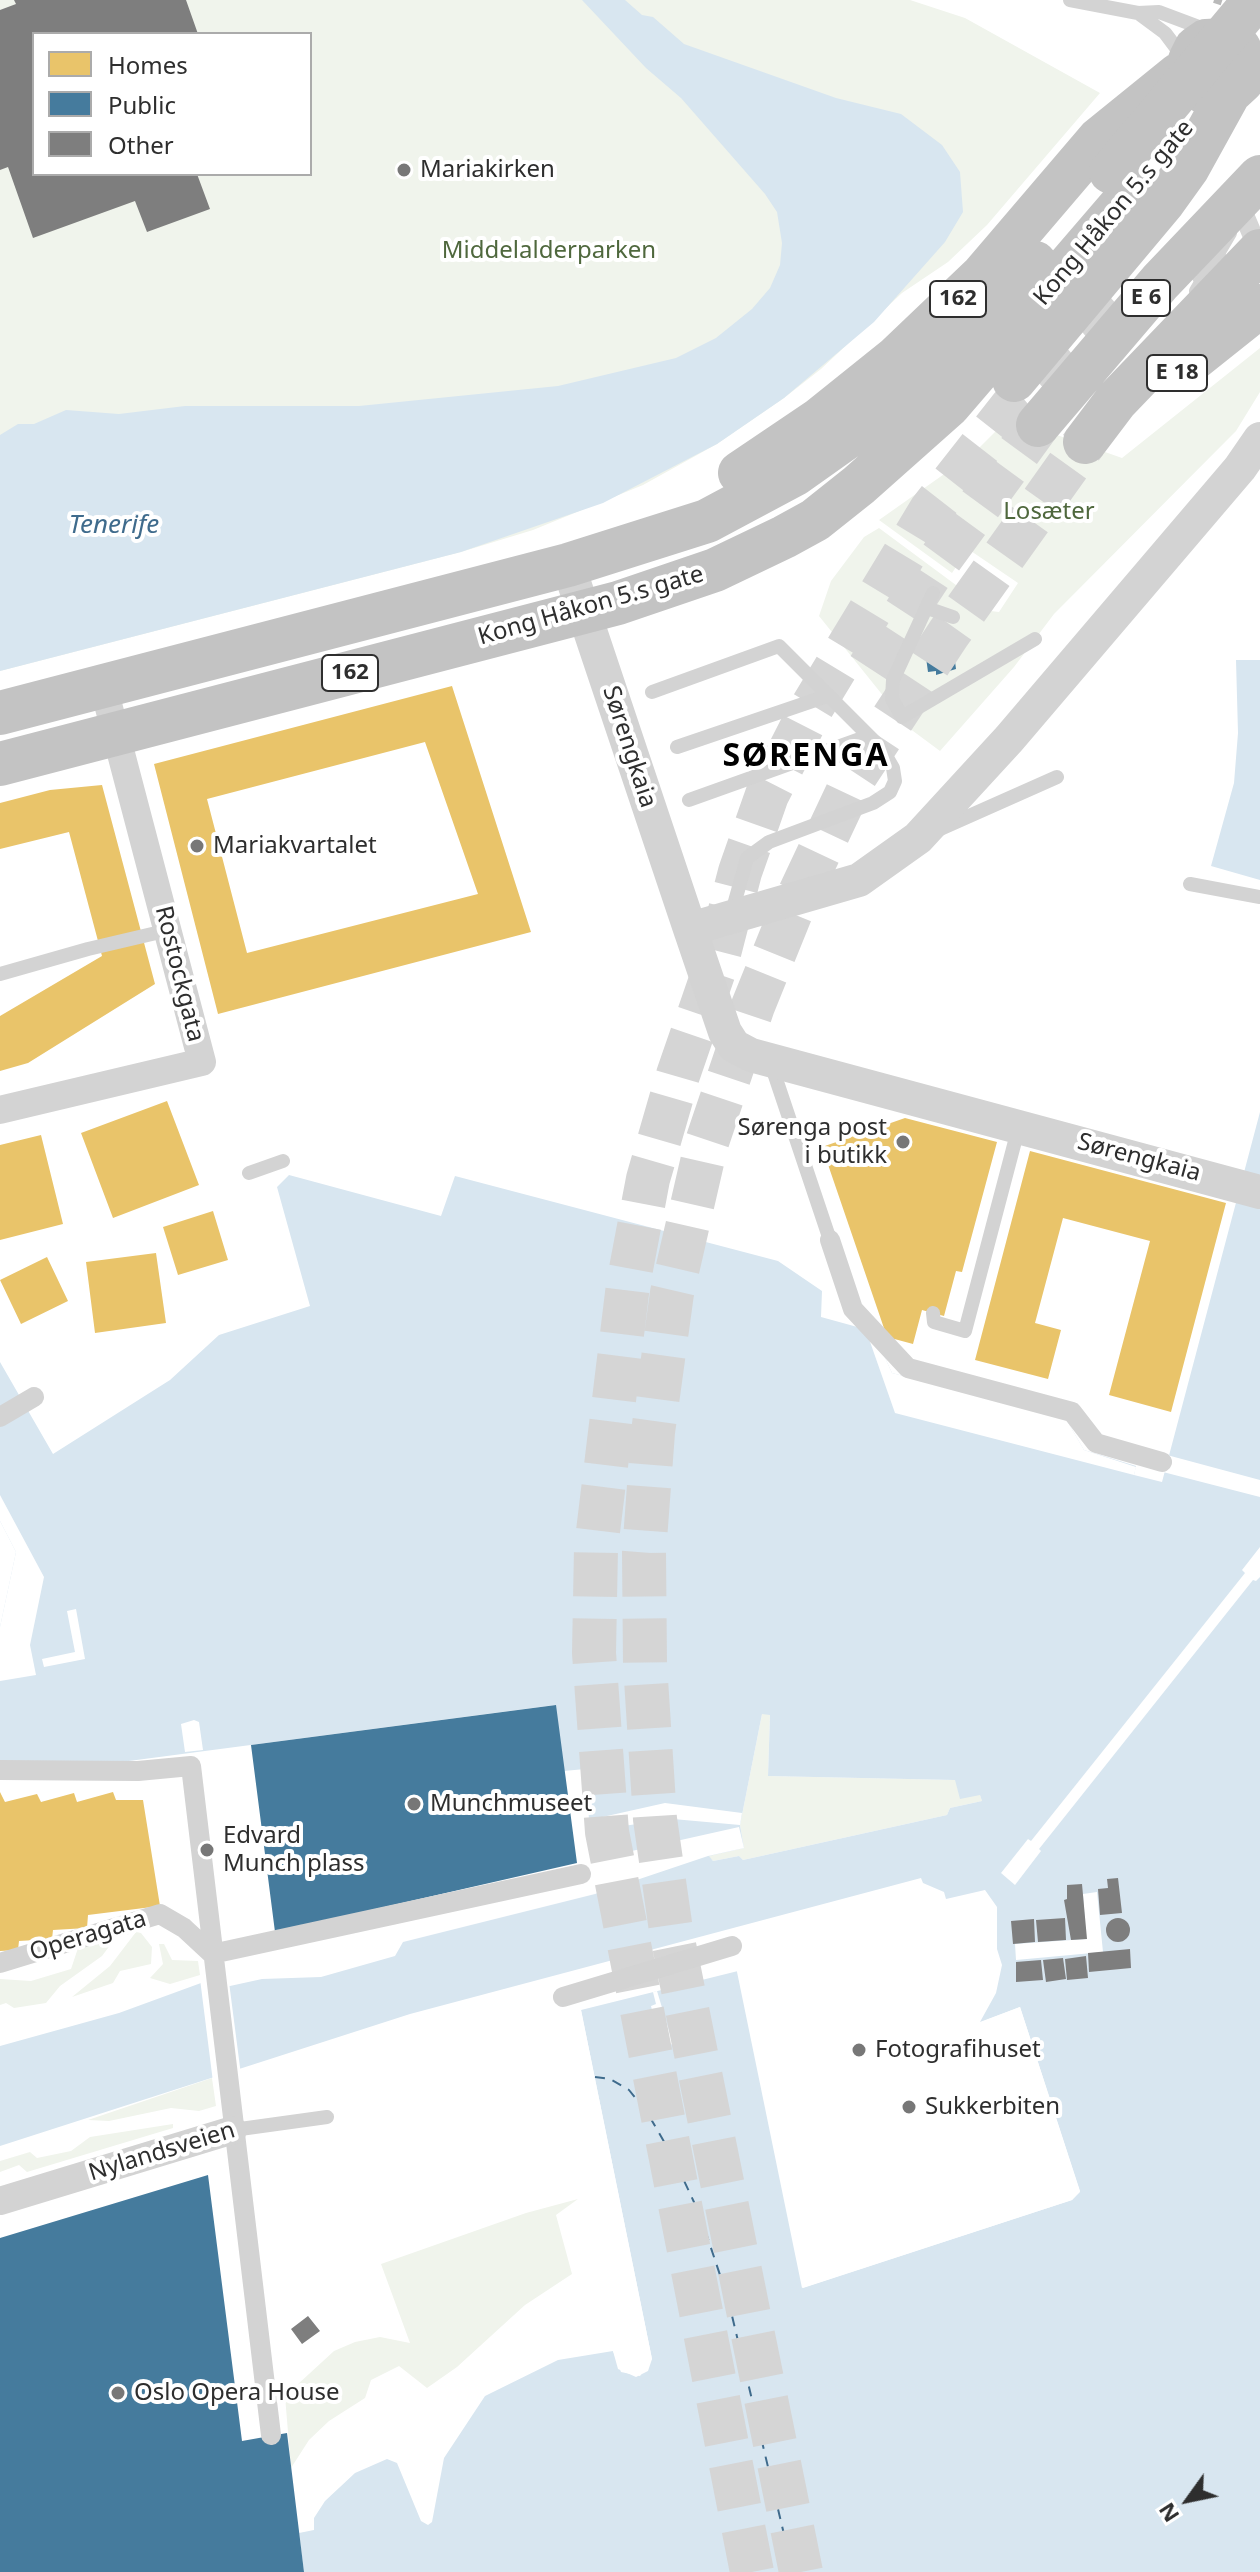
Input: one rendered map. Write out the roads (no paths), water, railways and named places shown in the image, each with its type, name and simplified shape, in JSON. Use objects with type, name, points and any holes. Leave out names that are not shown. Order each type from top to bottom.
[{"type":"highway","name":"Kong Håkon 5.s gate","points":[[0,764],[584,612],[715,570],[815,520],[949,405],[1122,181],[1255,0]]},
{"type":"highway","points":[[1189,66],[1195,84],[1204,92],[1245,66]]},
{"type":"highway","name":"162","points":[[633,545],[799,434],[874,376],[982,276],[1099,139],[1189,66]]},
{"type":"highway","name":"Kong Håkon 5.s gate","points":[[0,713],[568,565],[707,521],[738,506],[806,466],[881,413],[943,360],[1122,181],[1245,66]]},
{"type":"highway","name":"162","points":[[815,520],[888,485],[925,462],[993,403],[1164,201],[1187,169],[1245,66]]},
{"type":"highway","name":"E 6","points":[[1038,425],[1160,282],[1260,177]]},
{"type":"highway","name":"E 6","points":[[1093,446],[1116,401],[1260,251]]},
{"type":"highway","name":"E 18","points":[[1093,446],[1186,364],[1260,306]]},
{"type":"street","points":[[690,930],[859,880],[918,838],[1009,739],[1260,439]]},
{"type":"street","name":"Sørengkaia","points":[[568,565],[729,1040],[740,1050],[769,1060],[1248,1188]]},
{"type":"street","name":"Rostockgata","points":[[0,1110],[202,1062],[103,685]]},
{"type":"street","points":[[830,1240],[853,1309],[908,1368],[1072,1412],[1096,1443],[1162,1462]]},
{"type":"street","points":[[0,1417],[34,1397]]},
{"type":"street","points":[[0,1770],[138,1771],[191,1766],[271,2435]]},
{"type":"street","points":[[212,1954],[581,1874]]},
{"type":"street","name":"Operagata","points":[[0,1963],[160,1914],[184,1928],[212,1954]]},
{"type":"street","points":[[563,1997],[732,1946]]},
{"type":"street","name":"Nylandsveien","points":[[0,2201],[232,2120]]},
{"type":"lane","points":[[1070,0],[1138,13],[1159,12],[1201,26],[1245,66]]},
{"type":"lane","points":[[1138,13],[1165,33],[1189,66]]},
{"type":"lane","points":[[1155,360],[1214,263],[1260,177]]},
{"type":"lane","points":[[953,617],[930,600],[893,680],[892,699],[902,717],[1035,639]]},
{"type":"lane","points":[[652,692],[779,646],[882,749],[893,768],[895,781],[890,792],[873,803],[769,842],[747,858],[733,912],[725,919]]},
{"type":"lane","points":[[677,747],[827,696]]},
{"type":"lane","points":[[689,800],[868,736]]},
{"type":"lane","points":[[918,838],[1057,777]]},
{"type":"lane","points":[[1190,884],[1260,897]]},
{"type":"lane","points":[[0,974],[169,930]]},
{"type":"lane","points":[[769,1060],[830,1240]]},
{"type":"lane","points":[[933,1313],[934,1322],[965,1331],[1019,1125]]},
{"type":"lane","points":[[249,1173],[283,1161]]},
{"type":"lane","name":"Nylandsveien","points":[[232,2120],[327,2117]]},
{"type":"water","name":"Tenerife","points":[[582,0],[625,0],[642,15],[653,17],[684,44],[836,98],[901,114],[942,145],[960,172],[963,212],[945,242],[874,322],[784,398],[717,444],[603,503],[461,552],[0,671],[0,435],[18,424],[34,424],[66,410],[119,414],[185,406],[359,406],[558,386],[676,358],[716,338],[752,309],[770,288],[780,265],[782,243],[777,212],[765,194],[681,98],[646,68]]},
{"type":"water","points":[[1236,660],[1260,660],[1260,880],[1211,866],[1234,783],[1238,733]]},
{"type":"water","points":[[1260,1112],[1260,2572],[304,2572],[299,2533],[314,2530],[314,2518],[325,2501],[355,2473],[387,2459],[397,2463],[421,2521],[428,2525],[432,2522],[444,2458],[485,2396],[558,2360],[613,2351],[621,2372],[640,2376],[652,2359],[581,2010],[738,1971],[803,2288],[1072,2200],[1080,2191],[1020,2007],[980,2022],[996,1993],[1002,1965],[997,1949],[997,1907],[985,1890],[946,1899],[944,1892],[923,1883],[921,1878],[410,2014],[0,2146],[0,2046],[119,2013],[201,1983],[230,1986],[262,1979],[321,1977],[395,1956],[403,1942],[595,1894],[585,1769],[564,1771],[555,1705],[106,1764],[0,1764],[0,1627],[16,1552],[0,1521],[0,1362],[53,1454],[170,1380],[219,1335],[310,1306],[277,1187],[289,1175],[441,1216],[455,1176],[778,1261],[822,1291],[821,1317],[861,1328],[876,1338],[892,1373],[1066,1419],[1084,1450],[1136,1466],[1134,1475],[1162,1482]],"holes":[[[762,1714],[770,1715],[768,1776],[955,1780],[960,1799],[980,1795],[982,1801],[950,1808],[947,1815],[743,1860],[739,1856],[713,1861],[709,1856],[744,1848],[740,1825]]]},
{"type":"tunnel","points":[[1183,265],[1208,249],[1260,227]]},
{"type":"tunnel","points":[[752,2572],[607,1832],[594,1653],[596,1548],[628,1285],[648,1179],[678,1075],[716,965],[740,872],[767,795],[812,707],[931,510],[1017,400],[1125,308]]},
{"type":"tunnel","points":[[869,668],[941,558],[1038,425]]},
{"type":"tunnel","points":[[801,2572],[671,1930],[655,1819],[645,1664],[644,1553],[653,1432],[672,1293],[706,1145],[753,1006],[791,912],[855,776],[949,633],[1085,442]]},
{"type":"railway","points":[[1214,0],[1260,15]]},
{"type":"place","name":"Mariakirken","points":[[404,170]]},
{"type":"place","name":"Mariakvartalet","points":[[197,846]]},
{"type":"place","name":"Sørenga post i butikk","points":[[903,1142]]},
{"type":"place","name":"Munchmuseet","points":[[414,1804]]},
{"type":"place","name":"Edvard Munch plass","points":[[207,1850]]},
{"type":"place","name":"Fotografihuset","points":[[859,2050]]},
{"type":"place","name":"Sukkerbiten","points":[[909,2107]]},
{"type":"place","name":"Oslo Opera House","points":[[118,2393]]},
{"type":"district","name":"SØRENGA","points":[[806,757]]},
{"type":"park label","name":"Middelalderparken","points":[[549,251]]},
{"type":"park label","name":"Losæter","points":[[1049,512]]}]
